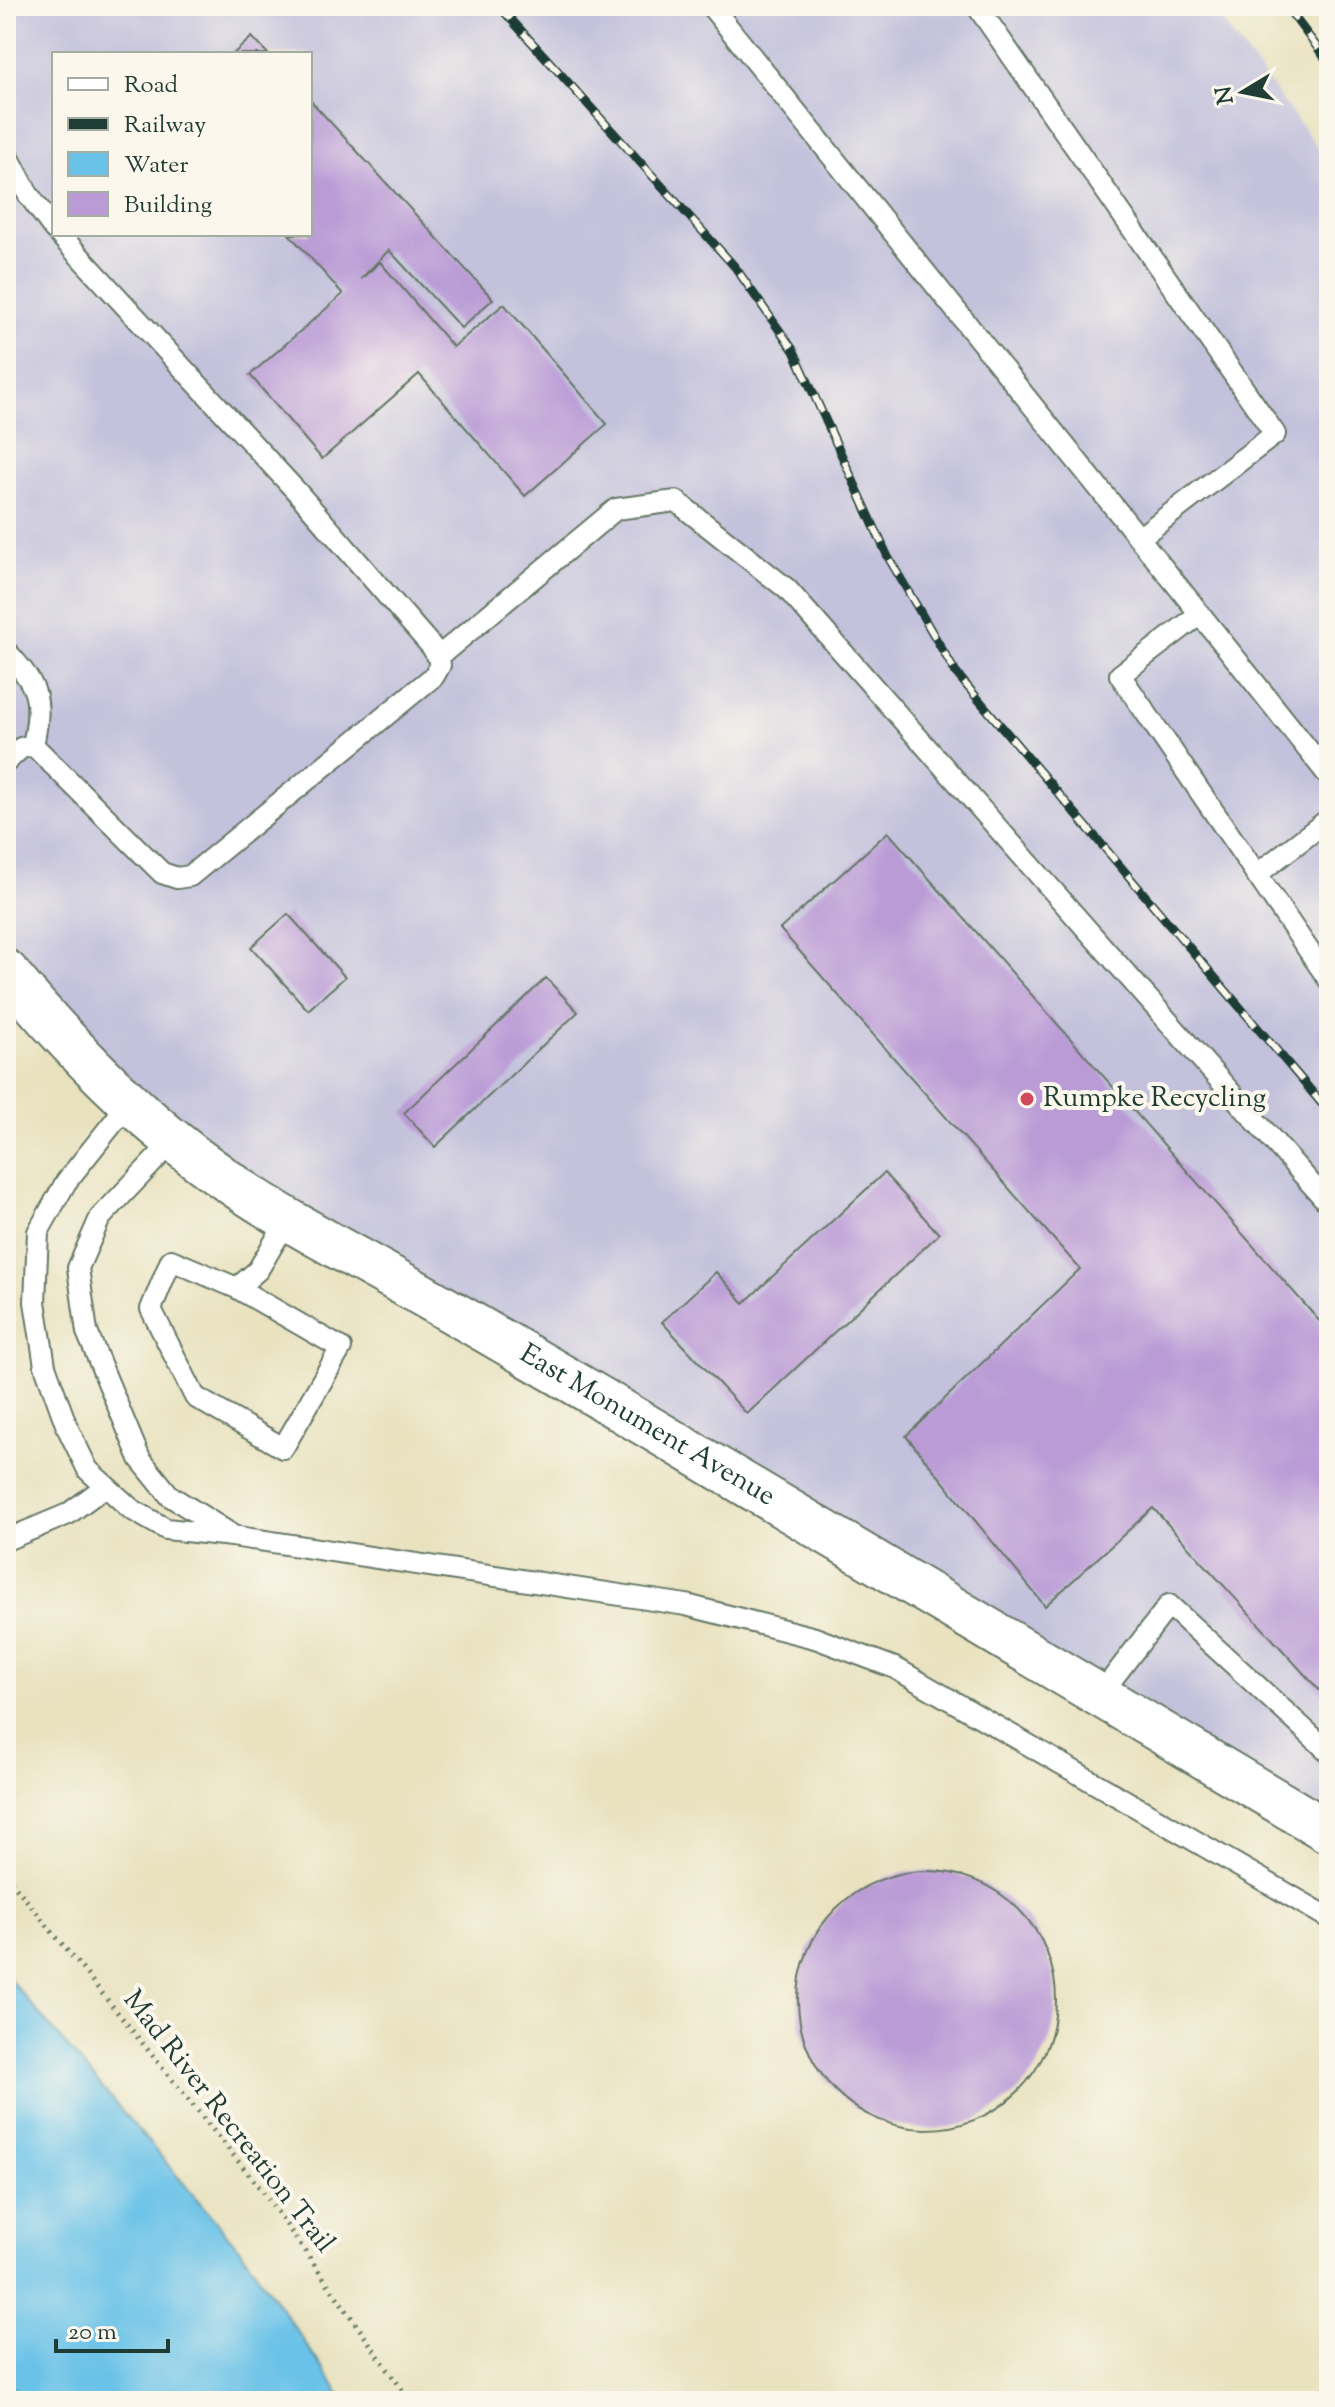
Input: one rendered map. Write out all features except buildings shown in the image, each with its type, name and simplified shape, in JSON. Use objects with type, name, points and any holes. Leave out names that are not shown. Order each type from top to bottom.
[{"type":"street","name":"East Monument Avenue","points":[[6,971],[56,1031],[129,1103],[224,1178],[288,1219],[515,1348],[1329,1831]]},
{"type":"lane","points":[[711,6],[1329,776]]},
{"type":"lane","points":[[977,6],[1275,434],[1139,538]]},
{"type":"lane","points":[[6,152],[28,194],[52,226]]},
{"type":"lane","points":[[33,745],[162,873],[177,878],[190,876],[434,676],[440,665],[438,657],[298,493],[61,236]]},
{"type":"lane","points":[[438,657],[616,509],[676,501],[787,589],[1329,1204]]},
{"type":"lane","points":[[1200,614],[1120,675],[1329,980]]},
{"type":"lane","points":[[6,651],[27,674],[37,696],[39,718],[33,745]]},
{"type":"lane","points":[[6,762],[21,748],[33,745]]},
{"type":"lane","points":[[1256,875],[1329,819]]},
{"type":"lane","points":[[129,1103],[66,1182],[38,1232],[35,1302],[45,1366],[67,1427],[88,1470],[131,1509],[166,1529],[232,1536],[686,1605],[815,1638],[895,1668],[1329,1918]]},
{"type":"lane","points":[[174,1140],[100,1218],[78,1268],[87,1332],[140,1459],[170,1496],[232,1536]]},
{"type":"lane","points":[[237,1288],[258,1270],[288,1219]]},
{"type":"lane","points":[[171,1260],[237,1288],[341,1348],[283,1448],[195,1397],[151,1309],[171,1260]]},
{"type":"lane","points":[[6,1540],[68,1514],[106,1486]]},
{"type":"lane","points":[[1100,1695],[1169,1605],[1329,1752]]},
{"type":"path","name":"Mad River Recreation Trail","points":[[6,1875],[264,2193],[410,2401]]},
{"type":"shaded area","points":[[6,6],[1210,6],[1329,162],[1329,1825],[148,1119],[6,957]]},
{"type":"water","points":[[6,1975],[243,2253],[345,2401],[23,2401],[6,2377]]},
{"type":"railway","points":[[499,6],[735,267],[794,351],[888,557],[956,673],[1329,1112]]},
{"type":"railway","points":[[1286,6],[1329,63]]},
{"type":"place","name":"Rumpke Recycling","points":[[1027,1099]]}]
